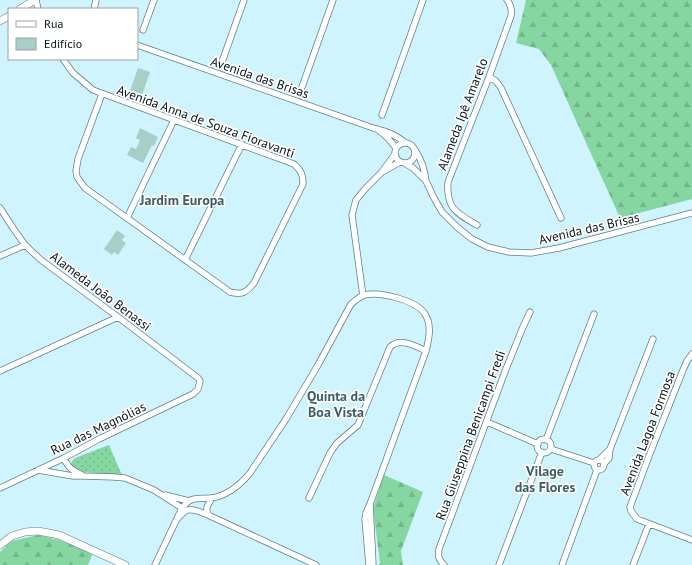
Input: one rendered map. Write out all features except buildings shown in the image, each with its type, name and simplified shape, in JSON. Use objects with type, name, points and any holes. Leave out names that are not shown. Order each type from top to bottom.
[{"type":"street","points":[[22,8],[35,0]]},
{"type":"street","points":[[143,30],[154,0]]},
{"type":"street","points":[[222,62],[244,0]]},
{"type":"street","points":[[302,87],[333,0]]},
{"type":"street","points":[[382,115],[423,0]]},
{"type":"street","name":"Alameda Ipê Amarelo","points":[[477,225],[455,211],[447,192],[448,182],[511,16],[511,6],[508,1]]},
{"type":"street","name":"Avenida das Brisas","points":[[138,45],[376,129],[384,130],[397,136],[406,143]]},
{"type":"street","name":"Avenida Anna de Souza Fioravanti","points":[[64,60],[73,73],[93,90],[294,164],[301,170],[303,184],[300,192],[254,283],[248,290],[238,294],[230,292],[85,188],[80,182],[76,171],[78,159],[102,94]]},
{"type":"street","points":[[489,77],[496,81],[501,88],[561,218]]},
{"type":"street","points":[[127,218],[174,120]]},
{"type":"street","name":"Avenida das Brisas","points":[[376,129],[386,137],[395,151]]},
{"type":"street","points":[[363,296],[352,216],[356,200],[381,173],[400,144],[406,143],[414,148],[415,152],[410,161],[402,162],[381,173]]},
{"type":"street","points":[[185,260],[242,144]]},
{"type":"street","name":"Avenida das Brisas","points":[[414,148],[424,169],[426,182]]},
{"type":"street","points":[[395,151],[396,157],[402,162]]},
{"type":"street","name":"Avenida das Brisas","points":[[402,162],[420,174],[442,212],[457,227],[472,239],[488,247],[509,252],[531,253],[559,248],[692,214]]},
{"type":"street","name":"Alameda João Benassi","points":[[0,208],[25,245],[41,260],[118,317],[200,381]]},
{"type":"street","points":[[0,256],[25,245]]},
{"type":"street","points":[[161,494],[189,501],[212,498],[225,494],[237,487],[250,473],[286,419],[318,366],[351,304],[363,296],[379,294],[391,296],[413,304],[425,314],[428,320],[429,339],[426,351],[366,512],[365,519],[369,565]]},
{"type":"street","name":"Rua Giuseppina Benicampi Fredi","points":[[444,565],[438,556],[439,548],[511,355],[530,312]]},
{"type":"street","points":[[546,440],[594,314]]},
{"type":"street","points":[[0,371],[118,317]]},
{"type":"street","points":[[562,565],[597,470],[594,466],[608,458],[610,449],[653,339]]},
{"type":"street","points":[[309,498],[330,453],[337,443],[358,425],[390,347],[397,342],[402,342],[426,351]]},
{"type":"street","name":"Avenida Lagoa Formosa","points":[[649,524],[637,519],[630,511],[630,507],[683,370],[692,354]]},
{"type":"street","name":"Rua das Magnólias","points":[[0,488],[193,394],[198,389],[200,381]]},
{"type":"street","points":[[486,422],[538,444]]},
{"type":"street","points":[[538,444],[542,440],[546,440]]},
{"type":"street","points":[[546,440],[550,443],[550,449]]},
{"type":"street","points":[[538,444],[538,449],[542,452]]},
{"type":"street","points":[[542,452],[546,452],[550,449],[599,462],[603,467],[597,470]]},
{"type":"street","points":[[499,565],[542,452]]},
{"type":"street","points":[[64,458],[72,470],[82,476]]},
{"type":"street","points":[[37,470],[73,476],[125,478],[154,490],[182,508]]},
{"type":"street","points":[[208,515],[206,510],[212,498]]},
{"type":"street","points":[[155,565],[176,519],[182,508],[189,501]]},
{"type":"street","points":[[370,504],[373,565]]},
{"type":"street","points":[[176,519],[186,510],[195,510],[316,565]]},
{"type":"street","points":[[633,565],[649,524],[692,538]]},
{"type":"street","points":[[0,545],[12,536],[25,532],[38,531],[59,535],[125,565]]},
{"type":"green space","points":[[526,0],[692,0],[692,199],[620,218],[551,65],[539,49],[516,43]]},
{"type":"green space","points":[[109,445],[122,475],[74,470],[71,465],[75,458]]},
{"type":"green space","points":[[384,475],[423,492],[401,551],[403,565],[379,565],[380,563],[373,508]]},
{"type":"green space","points":[[38,535],[59,540],[93,553],[88,565],[0,565],[0,552],[12,541]]},
{"type":"district","name":"Jardim Europa","points":[[182,200]]},
{"type":"district","name":"Quinta da Boa Vista","points":[[336,404]]},
{"type":"district","name":"Vilage das Flores","points":[[545,480]]}]
